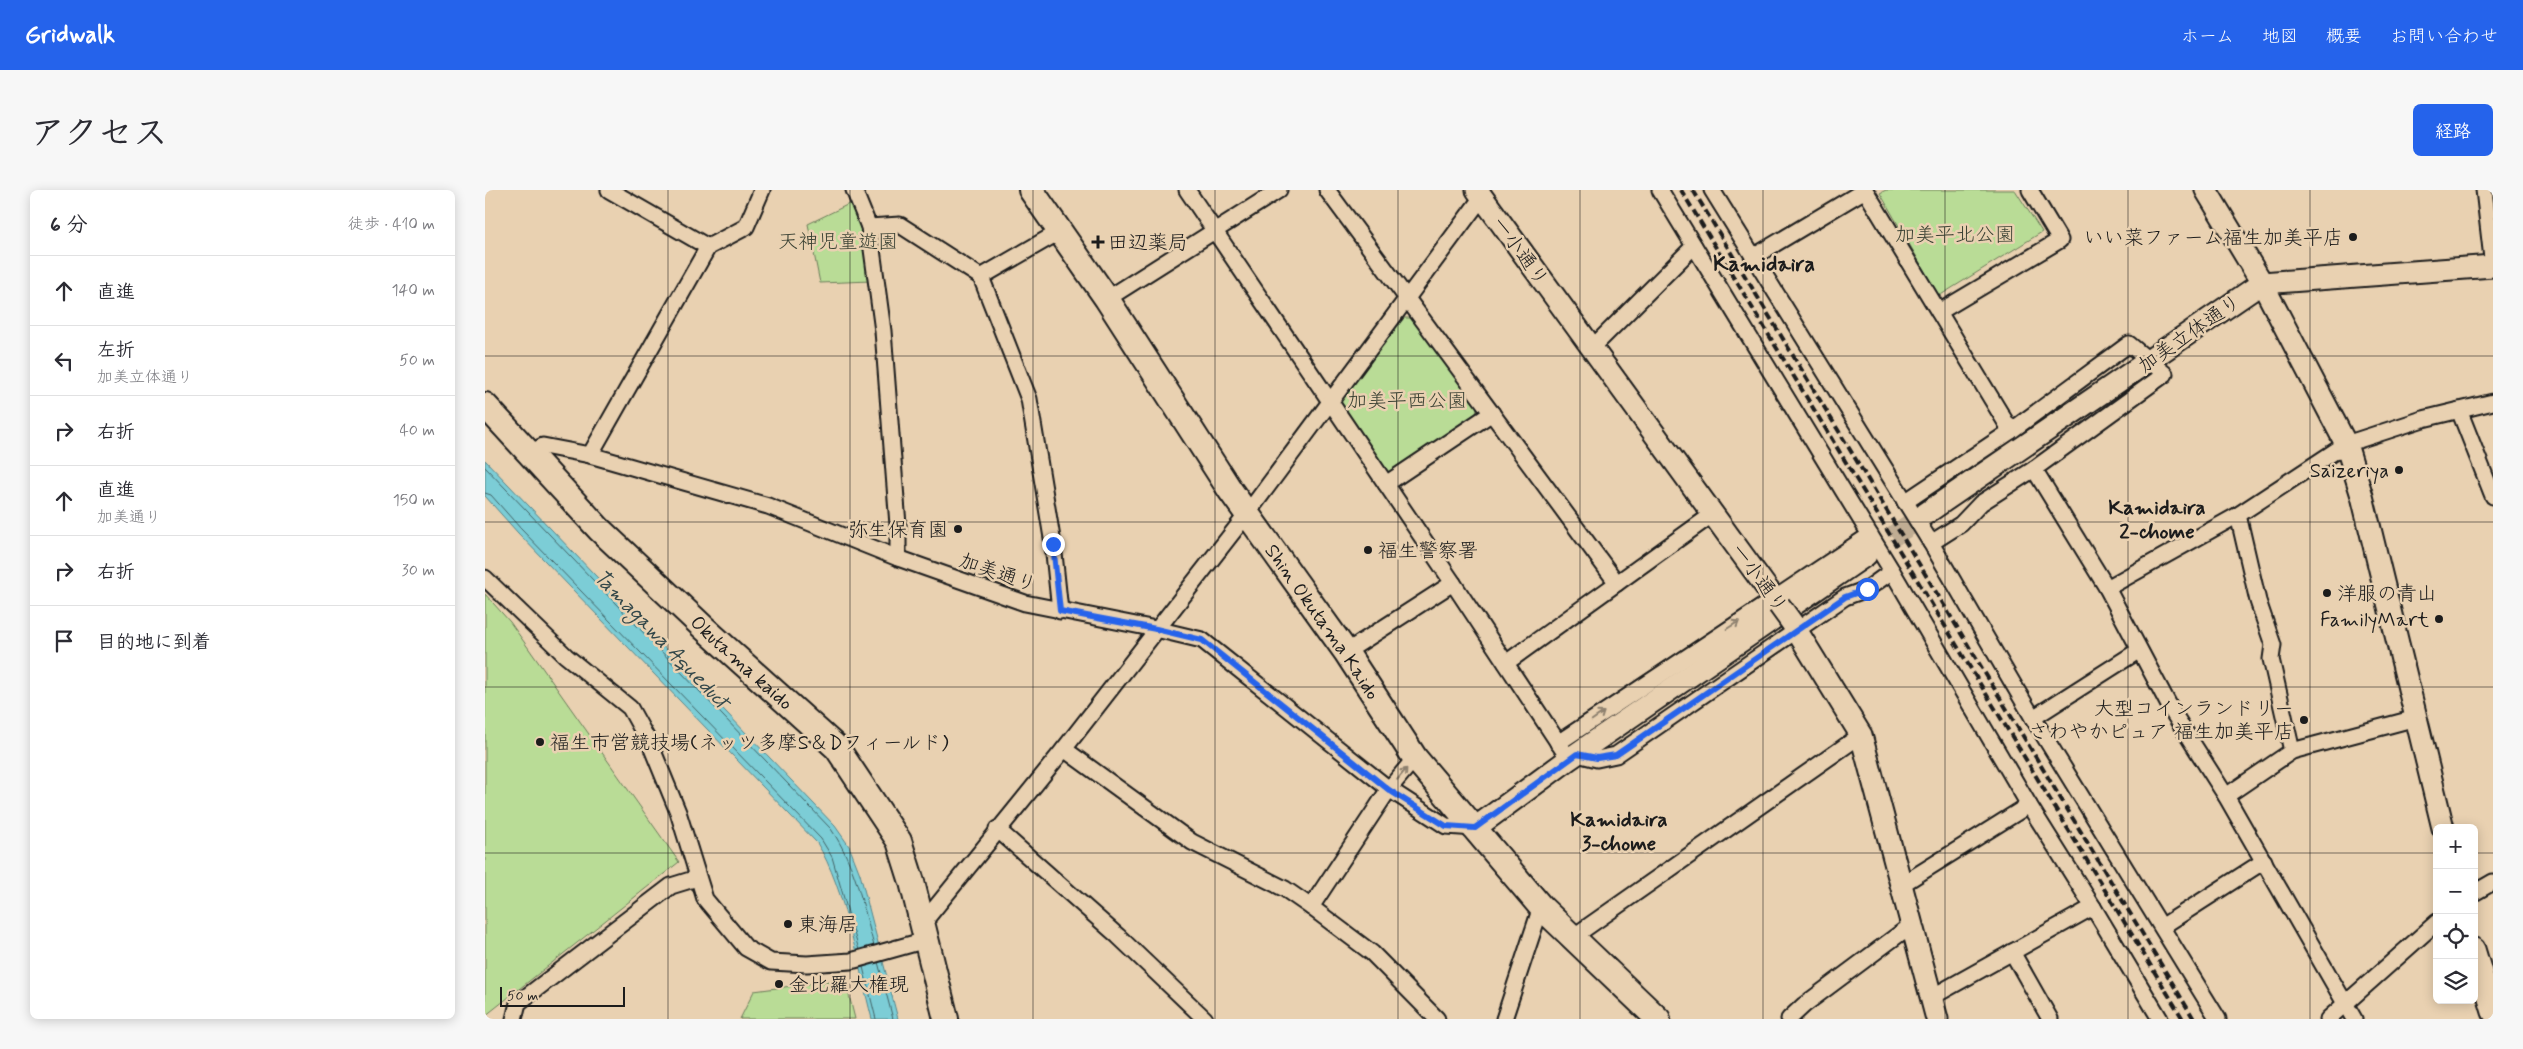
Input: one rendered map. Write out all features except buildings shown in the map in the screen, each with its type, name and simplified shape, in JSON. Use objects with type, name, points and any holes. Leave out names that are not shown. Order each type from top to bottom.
[{"type":"main road","name":"Shin Okutama Kaido","points":[[1031,190],[1107,299],[1247,514],[1347,652],[1415,758],[1541,907],[1658,1019]]},
{"type":"main road","name":"Okutama kaido","points":[[485,405],[599,530],[837,748],[899,841],[921,936],[946,1019]]},
{"type":"street","points":[[609,190],[708,248]]},
{"type":"street","points":[[590,454],[708,248],[747,227],[762,190]]},
{"type":"street","points":[[854,190],[869,227],[883,331],[898,525],[898,558]]},
{"type":"street","points":[[1187,190],[1506,663],[1574,750],[1597,758],[1616,755],[1794,627],[1845,597],[1867,589],[1892,571]]},
{"type":"street","points":[[1107,299],[1279,190]]},
{"type":"street","points":[[1327,190],[1617,583]]},
{"type":"street","points":[[1660,190],[1868,545],[1892,571],[2029,805],[2160,1019]]},
{"type":"street","points":[[1712,190],[1931,543],[2033,718],[2163,926],[2218,1019]]},
{"type":"street","points":[[1753,257],[1865,190],[2011,431]]},
{"type":"street","points":[[1939,312],[2060,240],[2030,190]]},
{"type":"street","points":[[2206,190],[2261,283],[2346,444],[2362,496],[2442,824]]},
{"type":"street","points":[[2484,190],[2493,266]]},
{"type":"street","points":[[485,578],[566,656],[630,708],[651,746],[678,812],[705,899],[745,948],[771,962],[807,964],[851,961],[921,936],[997,829],[1064,749],[1247,514],[1407,298],[1479,194]]},
{"type":"street","name":"一小通り","points":[[1479,194],[1777,602],[1861,735],[1910,926],[1937,1019]]},
{"type":"street","points":[[869,227],[900,225],[981,277],[1029,400],[1053,544],[1060,611]]},
{"type":"street","points":[[981,277],[1059,232]]},
{"type":"street","points":[[1592,348],[1694,246]]},
{"type":"street","name":"加美立体通り","points":[[1925,514],[2261,283],[2493,266]]},
{"type":"street","points":[[1905,502],[2011,431],[2129,344],[2165,374],[2034,469],[1981,503],[1961,524],[1931,543]]},
{"type":"street","points":[[2107,588],[2238,515],[2346,444],[2459,410],[2493,402]]},
{"type":"street","points":[[2459,410],[2493,496]]},
{"type":"street","points":[[1386,484],[1492,413]]},
{"type":"street","name":"加美通り","points":[[528,454],[543,446],[590,454],[769,506],[898,558],[1025,604],[1156,629],[1202,640],[1389,790],[1446,826],[1475,828]]},
{"type":"street","points":[[2034,469],[2107,588],[2138,651],[2172,711],[2226,796],[2354,1019]]},
{"type":"street","points":[[1506,663],[1713,514]]},
{"type":"street","points":[[2238,515],[2258,601],[2273,645],[2271,659],[2292,751]]},
{"type":"street","points":[[1475,828],[1709,640],[1777,602],[1868,545]]},
{"type":"street","points":[[1574,750],[1868,545]]},
{"type":"street","points":[[1347,652],[1453,583]]},
{"type":"street","points":[[2033,718],[2138,651]]},
{"type":"street","points":[[2226,796],[2292,751],[2416,718]]},
{"type":"street","points":[[1573,937],[1861,735]]},
{"type":"street","points":[[1064,749],[1192,842],[1278,885],[1311,907],[1372,953],[1437,1019]]},
{"type":"street","points":[[1311,907],[1389,790],[1415,758]]},
{"type":"street","points":[[1901,885],[2029,805]]},
{"type":"street","points":[[997,829],[1118,936],[1205,1019]]},
{"type":"street","points":[[2163,926],[2264,861]]},
{"type":"street","points":[[514,1019],[518,1003],[671,886],[697,878]]},
{"type":"street","points":[[2478,891],[2493,882]]},
{"type":"street","points":[[1504,1019],[1541,907]]},
{"type":"street","points":[[1930,998],[2093,907]]},
{"type":"street","points":[[1789,1019],[1803,1005],[1910,926]]},
{"type":"street","points":[[2328,1019],[2433,926]]},
{"type":"street","points":[[2012,952],[2050,1019]]},
{"type":"street","points":[[2477,959],[2493,1012]]},
{"type":"green space","name":"加美平北公園","points":[[1886,190],[2015,190],[2042,232],[1939,296],[1880,193]]},
{"type":"green space","name":"天神児童遊園","points":[[851,203],[863,230],[871,281],[820,283],[808,224]]},
{"type":"green space","name":"加美平西公園","points":[[1404,318],[1412,318],[1477,407],[1476,415],[1391,474],[1382,472],[1341,409],[1342,399]]},
{"type":"green space","name":"福生市営競技場(ネッツ多摩S＆Dフィールド)","points":[[485,594],[510,622],[679,862],[485,1016]]},
{"type":"green space","points":[[845,979],[855,1019],[740,1019],[754,991]]},
{"type":"water","points":[[485,460],[835,826],[849,846],[860,874],[898,1019],[872,1019],[843,904],[827,861],[817,843],[518,533],[485,496]]},
{"type":"tunnel","points":[[1866,555],[1925,514]]},
{"type":"railway","points":[[1681,190],[2183,1019]]},
{"type":"railway","points":[[1693,190],[2194,1019]]},
{"type":"place","name":"いい菜ファーム福生加美平店","points":[[2353,237]]},
{"type":"place","name":"田辺薬局","points":[[1098,242]]},
{"type":"place","name":"Saizeriya","points":[[2399,470]]},
{"type":"place","name":"弥生保育園","points":[[958,529]]},
{"type":"place","name":"福生警察署","points":[[1368,550]]},
{"type":"place","name":"洋服の青山","points":[[2327,593]]},
{"type":"place","name":"FamilyMart","points":[[2439,619]]},
{"type":"place","name":"大型コインランドリー さわやかピュア 福生加美平店","points":[[2304,720]]},
{"type":"place","name":"福生市営競技場(ネッツ多摩S＆Dフィールド)","points":[[540,742]]},
{"type":"place","name":"東海居","points":[[788,924]]},
{"type":"place","name":"金比羅大権現","points":[[779,984]]},
{"type":"district","name":"Kamidaira","points":[[1764,263]]},
{"type":"district","name":"Kamidaira 2-chome","points":[[2157,519]]},
{"type":"district","name":"Kamidaira 3-chome","points":[[1619,831]]},
{"type":"route","points":[[1053,544],[1060,611],[1156,629],[1202,640],[1229,664],[1389,790],[1446,826],[1475,828],[1577,754],[1597,758],[1616,755],[1845,597],[1867,589]]},
{"type":"water label","name":"Tamagawa Aqueduct","points":[[662,639]]}]
